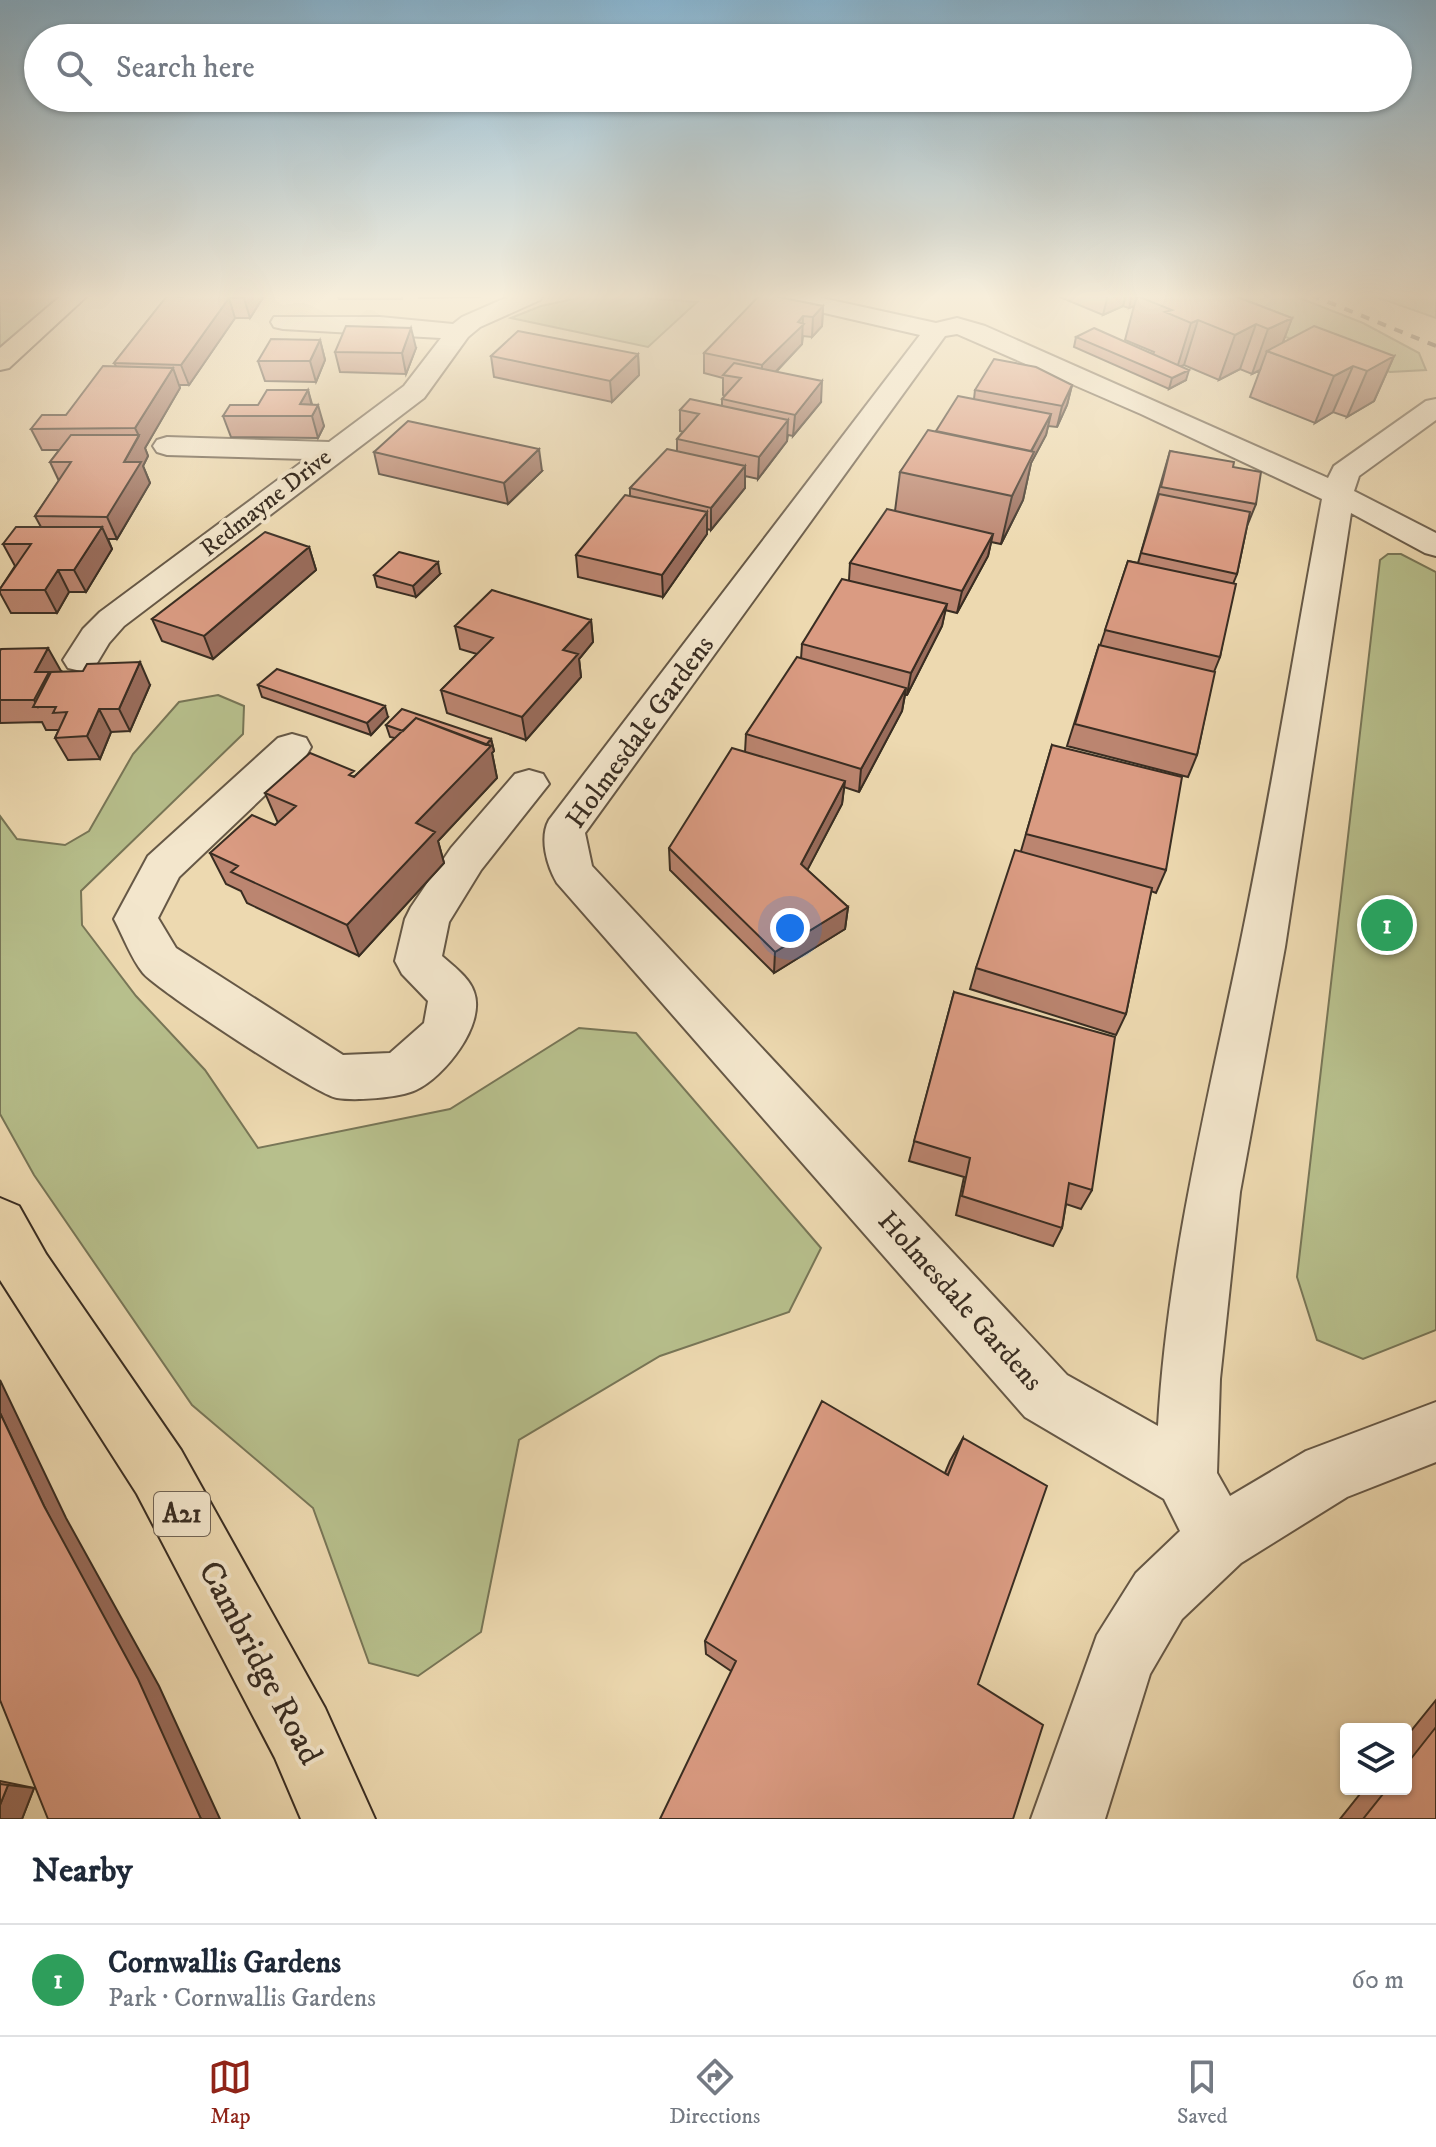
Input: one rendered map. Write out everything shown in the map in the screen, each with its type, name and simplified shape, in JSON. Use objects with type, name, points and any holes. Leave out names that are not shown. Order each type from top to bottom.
[{"type":"highway","name":"Cambridge Road","points":[[0,1224],[26,1273],[159,1472],[300,1733],[338,1819]]},
{"type":"street","name":"Redmayne Drive","points":[[81,660],[95,637],[112,619],[414,392],[423,380]]},
{"type":"street","name":"Holmesdale Gardens","points":[[900,380],[564,831],[572,872],[1046,1396],[1186,1477]]},
{"type":"street","points":[[1084,380],[1338,495],[1436,546]]},
{"type":"street","points":[[1218,1540],[1186,1477],[1190,1379],[1213,1192],[1262,947],[1338,495],[1345,472],[1432,410]]},
{"type":"street","points":[[167,446],[333,451]]},
{"type":"street","points":[[292,747],[163,867],[136,919],[160,961],[288,1048],[337,1077],[401,1074],[447,1032],[452,995],[418,961],[427,919],[466,859],[529,784]]},
{"type":"street","points":[[1068,1819],[1121,1659],[1159,1596],[1218,1540],[1328,1473],[1436,1432]]},
{"type":"green space","points":[[1388,554],[1401,554],[1436,572],[1436,1330],[1363,1359],[1317,1340],[1297,1277],[1380,560]]},
{"type":"green space","points":[[218,695],[244,706],[243,734],[81,891],[82,925],[136,996],[205,1070],[258,1148],[450,1109],[579,1028],[636,1033],[821,1248],[789,1312],[660,1356],[519,1440],[481,1632],[418,1676],[369,1663],[313,1508],[192,1405],[34,1175],[0,1114],[0,816],[17,839],[65,845],[89,831],[133,754],[179,702]]},
{"type":"building","points":[[93,380],[165,380],[135,428],[31,429],[42,415],[66,415]]},
{"type":"building","points":[[739,380],[822,381],[795,415],[722,399]]},
{"type":"building","points":[[981,380],[1062,380],[1072,385],[1062,406],[975,390]]},
{"type":"building","points":[[267,390],[308,390],[300,404],[318,405],[312,416],[223,416],[230,405],[258,405]]},
{"type":"building","points":[[958,396],[1051,414],[1031,451],[936,431]]},
{"type":"building","points":[[690,399],[788,420],[759,457],[677,439],[699,414],[680,410]]},
{"type":"building","points":[[408,421],[539,449],[504,483],[374,452]]},
{"type":"building","points":[[928,430],[1034,452],[1012,496],[900,472]]},
{"type":"building","points":[[71,435],[139,435],[124,462],[141,462],[107,517],[35,516],[71,462],[50,462]]},
{"type":"building","points":[[667,449],[745,466],[711,508],[630,488]]},
{"type":"building","points":[[1170,451],[1234,462],[1233,467],[1261,472],[1256,504],[1161,487]]},
{"type":"building","points":[[1159,494],[1250,512],[1237,574],[1141,553]]},
{"type":"building","points":[[625,495],[707,512],[662,575],[576,555]]},
{"type":"building","points":[[887,509],[993,534],[962,591],[850,563]]},
{"type":"building","points":[[16,527],[102,527],[74,570],[58,570],[45,590],[0,590],[31,544],[3,544]]},
{"type":"building","points":[[265,532],[309,547],[204,636],[152,619]]},
{"type":"building","points":[[399,552],[438,562],[413,586],[374,575]]},
{"type":"building","points":[[1128,561],[1236,584],[1220,657],[1105,630]]},
{"type":"building","points":[[842,579],[947,604],[911,673],[802,644]]},
{"type":"building","points":[[492,590],[591,620],[563,650],[578,654],[522,717],[441,690],[493,638],[455,626]]},
{"type":"building","points":[[1099,645],[1215,672],[1197,755],[1075,724]]},
{"type":"building","points":[[48,648],[35,672],[49,672],[34,700],[0,700],[1,649]]},
{"type":"building","points":[[797,657],[906,688],[861,769],[746,734]]},
{"type":"building","points":[[140,662],[119,709],[99,709],[87,736],[55,738],[67,712],[53,713],[56,707],[33,707],[51,672],[83,671],[87,664]]},
{"type":"building","points":[[277,669],[385,706],[367,723],[258,685]]},
{"type":"building","points":[[402,709],[491,739],[486,745],[416,718],[403,731],[386,725]]},
{"type":"building","points":[[416,718],[491,746],[416,823],[435,832],[347,925],[231,872],[238,866],[210,853],[252,815],[275,825],[296,806],[265,793],[310,753],[354,771],[349,775],[354,777]]},
{"type":"building","points":[[1052,745],[1182,777],[1166,870],[1026,834]]},
{"type":"building","points":[[732,748],[845,781],[801,864],[848,907],[775,952],[669,848]]},
{"type":"building","points":[[1015,850],[1152,888],[1126,1014],[976,968]]},
{"type":"building","points":[[954,992],[1115,1037],[1092,1190],[1069,1183],[1062,1228],[962,1196],[970,1158],[914,1141]]},
{"type":"building","points":[[822,1401],[948,1475],[963,1438],[1047,1486],[978,1684],[1043,1725],[1013,1819],[660,1819],[736,1661],[705,1641]]},
{"type":"building","points":[[0,1413],[44,1506],[138,1679],[201,1819],[48,1819],[0,1700]]},
{"type":"building","points":[[1436,1727],[1436,1819],[1363,1819],[1382,1795],[1412,1795],[1412,1757]]},
{"type":"building","points":[[0,1784],[8,1785],[0,1805]]},
{"type":"place","name":"Cornwallis Gardens","points":[[1387,925]]}]
